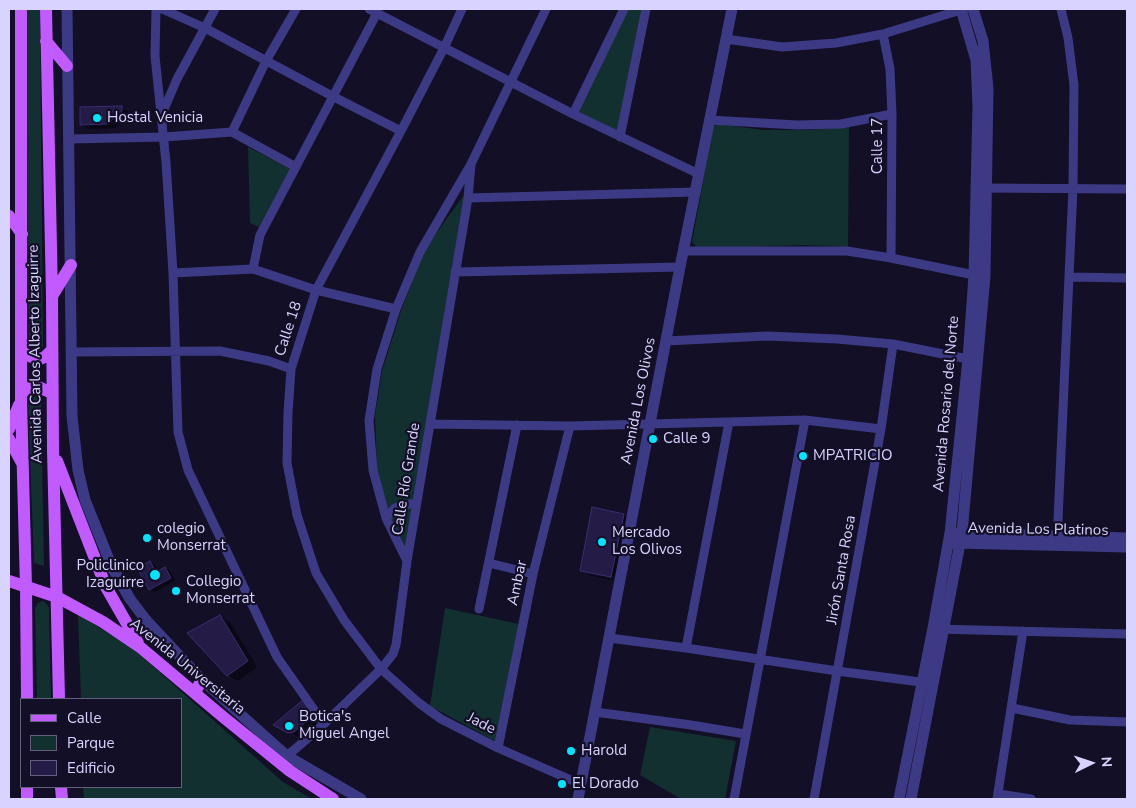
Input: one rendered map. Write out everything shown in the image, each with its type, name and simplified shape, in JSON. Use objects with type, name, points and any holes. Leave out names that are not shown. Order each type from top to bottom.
[{"type":"main road","name":"Avenida Carlos Alberto Izaguirre","points":[[21,9],[21,352],[27,698]]},
{"type":"main road","name":"Avenida Carlos Alberto Izaguirre","points":[[46,9],[53,450],[60,698]]},
{"type":"main road","points":[[46,41],[67,66]]},
{"type":"main road","points":[[9,216],[22,234]]},
{"type":"main road","points":[[52,296],[71,265]]},
{"type":"main road","points":[[21,352],[40,359],[52,350]]},
{"type":"main road","points":[[9,429],[22,397],[30,387],[36,386],[52,393]]},
{"type":"main road","points":[[9,439],[23,466]]},
{"type":"main road","points":[[53,450],[106,587],[140,647]]},
{"type":"main road","points":[[83,525],[99,537]]},
{"type":"main road","name":"Avenida Universitaria","points":[[9,581],[57,597],[103,622],[140,647],[290,771],[333,799]]},
{"type":"main road","points":[[195,692],[202,680]]},
{"type":"street","points":[[67,9],[72,416],[78,470],[84,500],[99,537]]},
{"type":"street","points":[[156,9],[155,56],[164,137],[173,273],[178,432],[188,470],[276,657],[324,724]]},
{"type":"street","points":[[162,9],[205,28],[401,131]]},
{"type":"street","points":[[162,116],[176,79],[214,9]]},
{"type":"street","points":[[232,132],[266,61],[296,9]]},
{"type":"street","name":"Calle 18","points":[[380,669],[344,620],[316,572],[297,515],[287,463],[290,369],[316,290],[401,131],[462,9]]},
{"type":"street","points":[[407,561],[386,518],[373,470],[369,421],[377,369],[396,309],[420,252],[472,164],[546,9]]},
{"type":"street","points":[[573,114],[624,9]]},
{"type":"street","points":[[620,137],[646,9]]},
{"type":"street","name":"Avenida Los Olivos","points":[[578,799],[680,267],[732,9]]},
{"type":"street","points":[[726,39],[782,46],[836,43],[883,34],[965,9]]},
{"type":"street","name":"Avenida Rosario del Norte","points":[[938,629],[961,538],[979,276],[981,188],[976,60],[965,9]]},
{"type":"street","points":[[1057,541],[1070,277],[1074,85],[1068,38],[1061,9]]},
{"type":"street","points":[[253,269],[260,236],[334,97],[373,11],[573,114],[699,174]]},
{"type":"street","name":"Calle 17","points":[[883,34],[890,69],[892,114],[891,258]]},
{"type":"street","points":[[709,120],[797,126],[841,124],[892,114]]},
{"type":"street","points":[[70,139],[164,137],[232,132],[296,167]]},
{"type":"street","name":"Calle Río Grande","points":[[286,756],[324,724],[380,669],[392,654],[396,645],[407,561],[468,198],[472,164]]},
{"type":"street","points":[[981,188],[1127,189]]},
{"type":"street","points":[[468,198],[696,192]]},
{"type":"street","points":[[684,251],[847,251],[979,276]]},
{"type":"street","points":[[455,272],[680,267]]},
{"type":"street","points":[[173,273],[253,269],[316,290],[396,309]]},
{"type":"street","points":[[1070,277],[1127,278]]},
{"type":"street","points":[[666,341],[767,336],[837,339],[893,344],[973,360]]},
{"type":"street","name":"Jirón Santa Rosa","points":[[814,799],[881,429],[893,344]]},
{"type":"street","points":[[72,352],[220,351],[269,362],[290,369]]},
{"type":"street","name":"Avenida Rosario del Norte","points":[[911,799],[938,629],[973,360]]},
{"type":"street","points":[[430,424],[570,426],[805,420],[881,429]]},
{"type":"street","points":[[734,799],[805,420]]},
{"type":"street","points":[[686,648],[729,422]]},
{"type":"street","points":[[479,609],[517,425]]},
{"type":"street","name":"Ambar","points":[[498,748],[533,574],[570,426]]},
{"type":"street","points":[[386,518],[395,508],[417,503]]},
{"type":"street","name":"Avenida Universitaria","points":[[99,537],[112,568],[140,613],[202,680],[286,756],[361,799]]},
{"type":"street","name":"Avenida Los Platinos","points":[[949,538],[1057,541],[1127,547]]},
{"type":"street","name":"Avenida Los Platinos","points":[[1057,541],[1127,538]]},
{"type":"street","points":[[489,563],[533,574]]},
{"type":"street","points":[[938,629],[1127,634]]},
{"type":"street","points":[[1023,631],[998,796],[1031,799]]},
{"type":"street","points":[[609,638],[928,683]]},
{"type":"street","name":"Jade","points":[[380,669],[419,703],[440,718],[498,748],[580,784]]},
{"type":"street","name":"Avenida Rosario del Norte","points":[[899,799],[928,683]]},
{"type":"street","points":[[1012,708],[1070,720],[1127,722]]},
{"type":"street","points":[[595,712],[745,734]]},
{"type":"green space","points":[[26,9],[40,9],[43,346],[35,351],[29,347]]},
{"type":"green space","points":[[628,9],[644,9],[619,133],[578,112]]},
{"type":"green space","points":[[717,124],[764,130],[808,130],[849,127],[848,247],[803,245],[699,249],[692,242],[713,127]]},
{"type":"green space","points":[[248,147],[291,169],[259,227],[250,223]]},
{"type":"green space","points":[[464,195],[406,548],[388,512],[377,468],[375,416],[382,371],[401,311],[423,255]]},
{"type":"green space","points":[[34,396],[41,399],[44,566],[34,563],[28,401]]},
{"type":"green space","points":[[43,601],[49,608],[51,698],[37,698],[35,608],[38,603]]},
{"type":"green space","points":[[445,608],[519,624],[495,741],[430,706]]},
{"type":"green space","points":[[78,615],[130,646],[283,782],[312,799],[84,799],[83,788],[182,788],[182,698],[81,698]]},
{"type":"green space","points":[[650,727],[736,741],[725,799],[681,799],[640,775]]},
{"type":"building","name":"Hostal Venicia","points":[[122,106],[122,111],[107,124],[80,125],[80,107]]},
{"type":"building","name":"Mercado Los Olivos","points":[[592,507],[624,514],[611,577],[580,571]]},
{"type":"building","name":"Policlinico Izaguirre","points":[[150,561],[156,572],[165,567],[171,578],[149,590],[137,568]]},
{"type":"building","points":[[220,615],[248,661],[227,676],[187,633]]},
{"type":"building","points":[[303,700],[314,715],[294,732],[288,733],[273,725]]},
{"type":"place","name":"Hostal Venicia","points":[[97,118]]},
{"type":"place","name":"Calle 9","points":[[653,439]]},
{"type":"place","name":"MPATRICIO","points":[[803,456]]},
{"type":"place","name":"colegio Monserrat","points":[[147,538]]},
{"type":"place","name":"Mercado Los Olivos","points":[[602,542]]},
{"type":"place","name":"Policlinico Izaguirre","points":[[155,575]]},
{"type":"place","name":"Collegio Monserrat","points":[[176,591]]},
{"type":"place","name":"Botica's Miguel Angel","points":[[289,726]]},
{"type":"place","name":"Harold","points":[[571,751]]},
{"type":"place","name":"El Dorado","points":[[562,784]]}]
